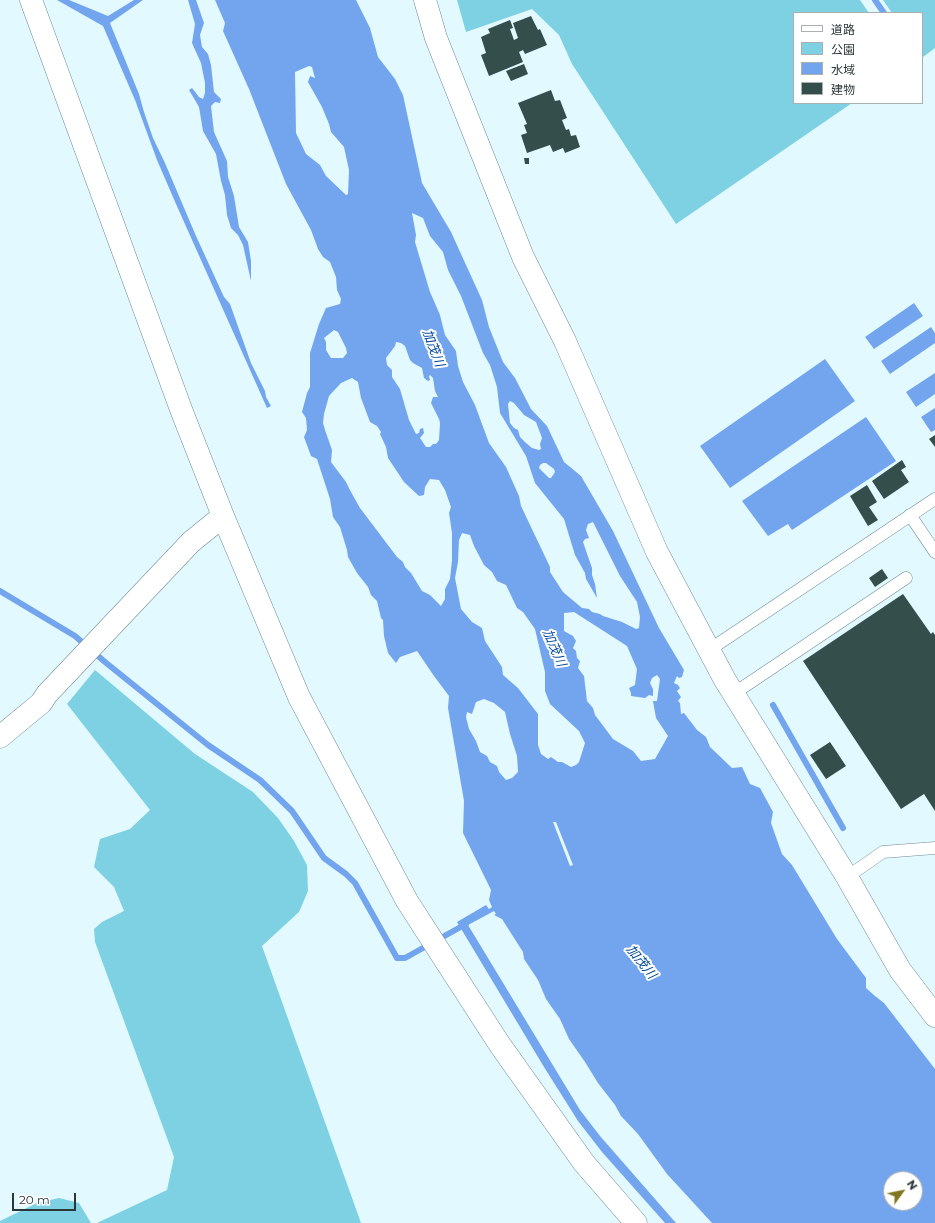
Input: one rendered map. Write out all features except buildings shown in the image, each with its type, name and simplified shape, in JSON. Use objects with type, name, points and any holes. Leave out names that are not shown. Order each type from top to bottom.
[{"type":"street","points":[[31,0],[179,404],[223,516],[299,697],[407,901],[446,963],[584,1163],[636,1223]]},
{"type":"street","points":[[425,0],[436,38],[523,257],[565,341],[657,552],[733,694],[846,877],[900,970],[935,1016]]},
{"type":"street","points":[[0,737],[41,703],[47,694],[191,542],[223,516]]},
{"type":"lane","points":[[709,650],[935,498]]},
{"type":"lane","points":[[910,516],[935,552]]},
{"type":"lane","points":[[733,694],[906,578]]},
{"type":"lane","points":[[846,877],[883,852],[935,848]]},
{"type":"green space","points":[[457,0],[860,0],[868,12],[793,12],[793,104],[851,104],[676,224],[572,64],[559,35],[532,9],[466,32]]},
{"type":"green space","points":[[883,0],[935,0],[935,48],[923,57],[923,12],[891,12]]},
{"type":"green space","points":[[95,670],[195,754],[253,792],[278,818],[294,841],[307,865],[308,891],[299,912],[262,946],[361,1223],[97,1223],[167,1190],[174,1157],[95,942],[94,929],[102,922],[124,911],[114,887],[94,867],[100,839],[130,829],[150,810],[67,704]]},
{"type":"green space","points":[[59,1198],[79,1203],[91,1223],[0,1223],[0,1221],[37,1203]]},
{"type":"water","points":[[57,0],[69,0],[108,16],[134,0],[143,0],[110,23],[139,94],[153,138],[224,297],[230,304],[251,363],[271,406],[267,408],[176,204],[157,160],[135,100],[103,26]]},
{"type":"water","points":[[188,0],[196,0],[204,23],[200,35],[202,47],[208,54],[211,65],[214,92],[221,99],[220,103],[215,102],[211,106],[214,132],[227,161],[228,177],[234,196],[239,227],[248,242],[251,261],[251,281],[243,245],[238,235],[231,228],[227,215],[225,195],[216,154],[203,131],[199,107],[189,90],[192,88],[199,97],[203,99],[205,93],[205,83],[201,63],[192,43],[195,24]]},
{"type":"water","name":"加茂川","points":[[215,0],[356,0],[370,28],[378,57],[395,79],[403,95],[422,183],[451,232],[482,300],[489,327],[503,362],[515,378],[531,409],[547,426],[564,462],[581,476],[613,531],[659,628],[684,670],[682,677],[679,678],[677,676],[674,683],[680,688],[677,691],[681,697],[678,701],[680,703],[681,714],[684,713],[697,730],[706,737],[710,747],[732,768],[742,767],[750,784],[760,788],[773,812],[771,823],[782,854],[792,865],[837,939],[866,978],[866,988],[884,1003],[935,1069],[935,1223],[712,1223],[667,1174],[638,1134],[621,1116],[615,1105],[598,1083],[569,1039],[560,1019],[546,999],[538,980],[524,959],[523,952],[502,919],[494,915],[496,914],[494,911],[468,925],[580,1110],[600,1136],[676,1223],[665,1223],[602,1152],[578,1121],[457,922],[486,905],[489,909],[492,907],[489,900],[491,890],[463,833],[464,801],[448,708],[449,696],[417,651],[400,657],[396,663],[388,653],[384,636],[383,620],[381,618],[377,601],[371,595],[368,587],[357,573],[348,557],[340,527],[333,517],[330,499],[317,459],[311,456],[304,437],[307,430],[306,418],[302,412],[310,387],[310,353],[319,324],[326,308],[340,304],[341,299],[337,290],[336,277],[330,262],[323,257],[318,249],[311,230],[286,184],[249,89],[223,31],[225,23]],"holes":[[[309,66],[312,67],[315,78],[310,76],[308,82],[322,107],[331,132],[344,147],[349,170],[348,194],[346,195],[326,176],[320,165],[306,154],[296,133],[295,72]],[[412,213],[423,218],[430,236],[443,252],[448,270],[461,296],[483,353],[490,365],[497,387],[500,413],[526,456],[535,483],[564,519],[575,555],[585,573],[586,579],[597,598],[592,568],[583,542],[585,539],[589,538],[586,530],[588,524],[593,522],[620,576],[637,602],[640,617],[639,628],[636,629],[622,622],[592,612],[589,609],[582,608],[563,592],[550,572],[550,567],[521,506],[519,496],[506,467],[489,443],[475,405],[463,382],[458,366],[456,351],[445,335],[440,315],[430,292],[415,242],[416,235]],[[334,330],[338,332],[347,353],[343,358],[331,358],[326,350],[326,342],[324,338]],[[396,342],[401,343],[405,346],[410,360],[422,368],[424,378],[428,381],[430,380],[430,375],[433,378],[435,391],[438,397],[433,397],[431,403],[440,423],[439,440],[436,444],[426,447],[420,438],[424,433],[423,428],[416,434],[409,420],[400,389],[392,377],[392,370],[387,365],[386,358],[395,346]],[[352,378],[358,382],[361,398],[370,422],[377,426],[381,432],[380,434],[386,447],[388,458],[404,482],[419,496],[424,495],[425,487],[430,479],[439,480],[445,490],[451,507],[449,513],[452,533],[452,560],[450,579],[445,589],[445,599],[441,606],[430,595],[422,591],[403,562],[397,557],[360,508],[346,482],[331,462],[332,450],[323,423],[324,414],[329,396],[341,383]],[[510,401],[514,403],[524,415],[536,422],[542,438],[540,444],[541,449],[539,450],[532,448],[526,443],[520,437],[518,430],[510,423],[508,404]],[[546,463],[554,469],[555,472],[551,478],[549,478],[539,468],[540,465]],[[462,533],[470,535],[484,565],[492,572],[497,581],[506,585],[517,608],[523,612],[535,629],[545,672],[545,691],[550,704],[579,731],[585,743],[579,762],[576,765],[571,767],[562,762],[558,762],[551,757],[548,759],[541,754],[538,745],[538,714],[518,688],[503,675],[502,667],[485,641],[482,628],[472,622],[461,609],[455,578],[458,562],[459,540]],[[574,612],[627,646],[637,669],[635,685],[629,688],[631,696],[645,698],[649,695],[653,696],[653,689],[650,683],[652,678],[657,675],[660,679],[657,701],[653,701],[656,718],[668,736],[655,759],[641,761],[633,751],[613,739],[595,715],[593,708],[587,701],[584,676],[578,668],[580,661],[577,658],[576,651],[573,648],[576,641],[573,636],[564,631],[564,613]],[[484,699],[494,703],[505,712],[517,756],[518,772],[512,778],[506,780],[499,772],[497,766],[490,762],[487,756],[480,752],[469,729],[466,717],[467,712],[472,714],[476,702]],[[553,822],[556,822],[573,865],[570,866]]]},
{"type":"water","points":[[914,303],[923,316],[874,349],[865,337]]},
{"type":"water","points":[[931,327],[935,333],[935,343],[890,374],[881,361]]},
{"type":"water","points":[[825,359],[855,401],[730,488],[700,446]]},
{"type":"water","points":[[935,373],[935,394],[916,407],[906,392]]},
{"type":"water","points":[[935,408],[935,430],[931,432],[921,417]]},
{"type":"water","points":[[866,417],[896,461],[792,530],[788,524],[768,536],[742,501]]},
{"type":"waterway","points":[[875,0],[883,12]]},
{"type":"waterway","points":[[0,591],[75,636],[208,745],[260,780],[292,811],[324,858],[346,874],[355,883],[397,958],[405,958],[466,924]]},
{"type":"waterway","points":[[773,705],[843,828]]}]
